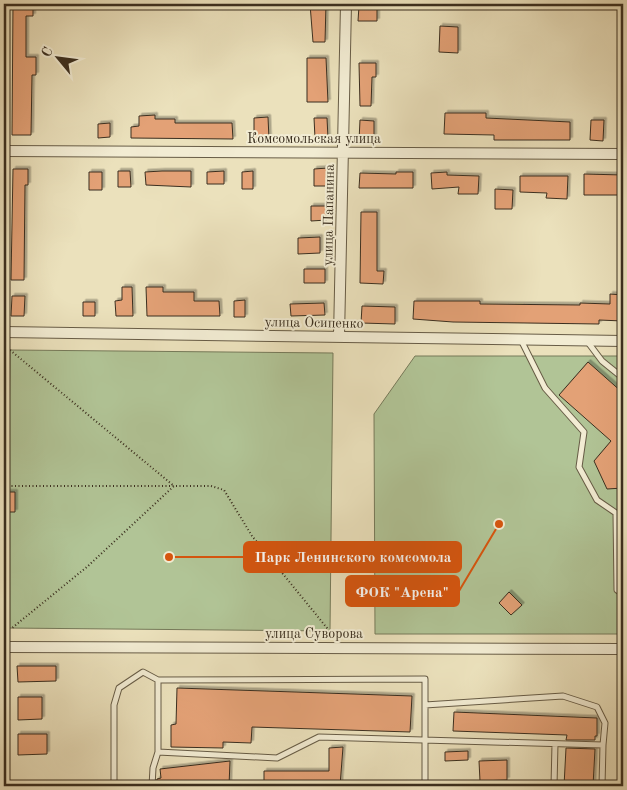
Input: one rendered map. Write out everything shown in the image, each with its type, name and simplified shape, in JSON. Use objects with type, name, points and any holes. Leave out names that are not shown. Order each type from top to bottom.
[{"type":"street","name":"улица Папанина","points":[[339,337],[346,4]]},
{"type":"street","name":"Комсомольская улица","points":[[4,151],[623,154]]},
{"type":"street","name":"улица Осипенко","points":[[4,332],[623,341]]},
{"type":"street","name":"улица Суворова","points":[[4,647],[623,649]]},
{"type":"lane","points":[[520,340],[545,388],[584,432],[579,467],[597,500],[616,513],[618,590],[623,594]]},
{"type":"lane","points":[[587,340],[602,361],[623,378]]},
{"type":"lane","points":[[114,786],[114,705],[119,688],[143,672],[158,680],[425,679],[425,786]]},
{"type":"lane","points":[[152,786],[153,768],[158,752],[158,680]]},
{"type":"lane","points":[[425,705],[563,696],[598,707],[605,723],[602,786]]},
{"type":"lane","points":[[158,752],[277,758],[319,737],[603,745]]},
{"type":"lane","points":[[554,786],[555,744]]},
{"type":"path","points":[[10,350],[174,486]]},
{"type":"path","points":[[8,486],[211,486],[224,490],[252,536],[343,648]]},
{"type":"path","points":[[12,628],[88,566],[174,486]]},
{"type":"green space","points":[[10,350],[333,353],[330,631],[7,628]]},
{"type":"green space","points":[[415,356],[623,356],[623,634],[375,634],[374,414]]},
{"type":"building","points":[[13,4],[33,4],[33,16],[26,16],[26,57],[36,57],[36,75],[32,75],[31,135],[12,135]]},
{"type":"building","points":[[310,4],[326,4],[325,42],[313,42]]},
{"type":"building","points":[[359,6],[377,6],[377,21],[358,21]]},
{"type":"building","points":[[440,26],[458,27],[458,53],[439,52]]},
{"type":"building","points":[[307,58],[326,58],[328,102],[307,102]]},
{"type":"building","points":[[359,63],[376,63],[376,77],[372,77],[371,106],[360,106]]},
{"type":"building","points":[[445,113],[486,113],[486,118],[570,122],[570,140],[494,140],[494,135],[444,134]]},
{"type":"building","points":[[155,115],[155,119],[175,119],[175,123],[232,123],[233,139],[131,138],[131,127],[139,126],[139,116]]},
{"type":"building","points":[[268,117],[269,139],[254,139],[254,118]]},
{"type":"building","points":[[314,118],[327,118],[328,138],[315,138]]},
{"type":"building","points":[[360,120],[374,121],[374,141],[359,141]]},
{"type":"building","points":[[591,120],[604,120],[603,141],[590,140]]},
{"type":"building","points":[[110,123],[110,137],[98,138],[98,124]]},
{"type":"building","points":[[328,168],[328,186],[314,186],[314,169]]},
{"type":"building","points":[[13,169],[28,169],[28,185],[25,185],[24,280],[11,280]]},
{"type":"building","points":[[118,171],[130,171],[131,187],[118,187]]},
{"type":"building","points":[[191,171],[191,187],[146,185],[145,172]]},
{"type":"building","points":[[224,171],[224,184],[207,184],[207,172]]},
{"type":"building","points":[[253,171],[253,189],[242,189],[242,172]]},
{"type":"building","points":[[89,172],[102,172],[102,190],[89,190]]},
{"type":"building","points":[[396,172],[413,172],[413,188],[359,188],[360,173],[396,174]]},
{"type":"building","points":[[447,172],[447,175],[479,176],[478,194],[458,194],[459,187],[432,189],[431,173]]},
{"type":"building","points":[[584,174],[623,175],[623,195],[584,195]]},
{"type":"building","points":[[520,176],[568,176],[567,199],[546,198],[547,193],[520,192]]},
{"type":"building","points":[[495,189],[513,190],[512,209],[495,209]]},
{"type":"building","points":[[311,206],[326,206],[327,220],[311,221]]},
{"type":"building","points":[[361,212],[377,212],[377,271],[384,271],[383,284],[360,283]]},
{"type":"building","points":[[320,237],[320,253],[298,254],[298,238]]},
{"type":"building","points":[[304,269],[325,269],[325,283],[304,283]]},
{"type":"building","points":[[122,287],[132,287],[133,316],[116,316],[115,301],[122,300]]},
{"type":"building","points":[[146,287],[163,287],[163,292],[194,292],[194,301],[219,301],[220,316],[147,316]]},
{"type":"building","points":[[610,294],[623,295],[623,321],[599,320],[599,324],[453,322],[413,319],[414,301],[480,301],[480,304],[610,304]]},
{"type":"building","points":[[12,296],[25,296],[24,316],[11,316]]},
{"type":"building","points":[[245,300],[245,317],[234,317],[234,301]]},
{"type":"building","points":[[83,302],[95,302],[95,316],[83,316]]},
{"type":"building","points":[[324,303],[325,315],[291,316],[290,304]]},
{"type":"building","points":[[362,306],[395,307],[395,324],[361,323]]},
{"type":"building","points":[[588,362],[623,393],[623,488],[607,489],[594,461],[611,441],[559,395]]},
{"type":"building","points":[[4,492],[15,492],[15,512],[4,512]]},
{"type":"building","points":[[509,592],[522,605],[511,615],[499,603]]},
{"type":"building","points":[[17,666],[56,666],[56,681],[18,682]]},
{"type":"building","points":[[177,688],[412,696],[410,732],[252,727],[251,743],[223,742],[223,748],[171,747],[171,725],[176,724]]},
{"type":"building","points":[[18,697],[42,697],[42,719],[18,720]]},
{"type":"building","points":[[454,712],[597,718],[597,736],[595,736],[595,740],[566,740],[567,735],[453,731]]},
{"type":"building","points":[[18,734],[47,734],[47,754],[18,755]]},
{"type":"building","points":[[343,747],[340,786],[264,786],[264,771],[329,771],[329,748]]},
{"type":"building","points":[[566,748],[595,749],[593,786],[564,786]]},
{"type":"building","points":[[468,751],[468,760],[445,761],[445,752]]},
{"type":"building","points":[[507,760],[507,780],[480,781],[479,761]]},
{"type":"building","points":[[230,761],[229,786],[156,786],[157,779],[161,778],[160,769]]},
{"type":"place","name":"ФОК \"Арена\"","points":[[499,524]]},
{"type":"place","name":"Парк Ленинского комсомола","points":[[169,557]]}]
